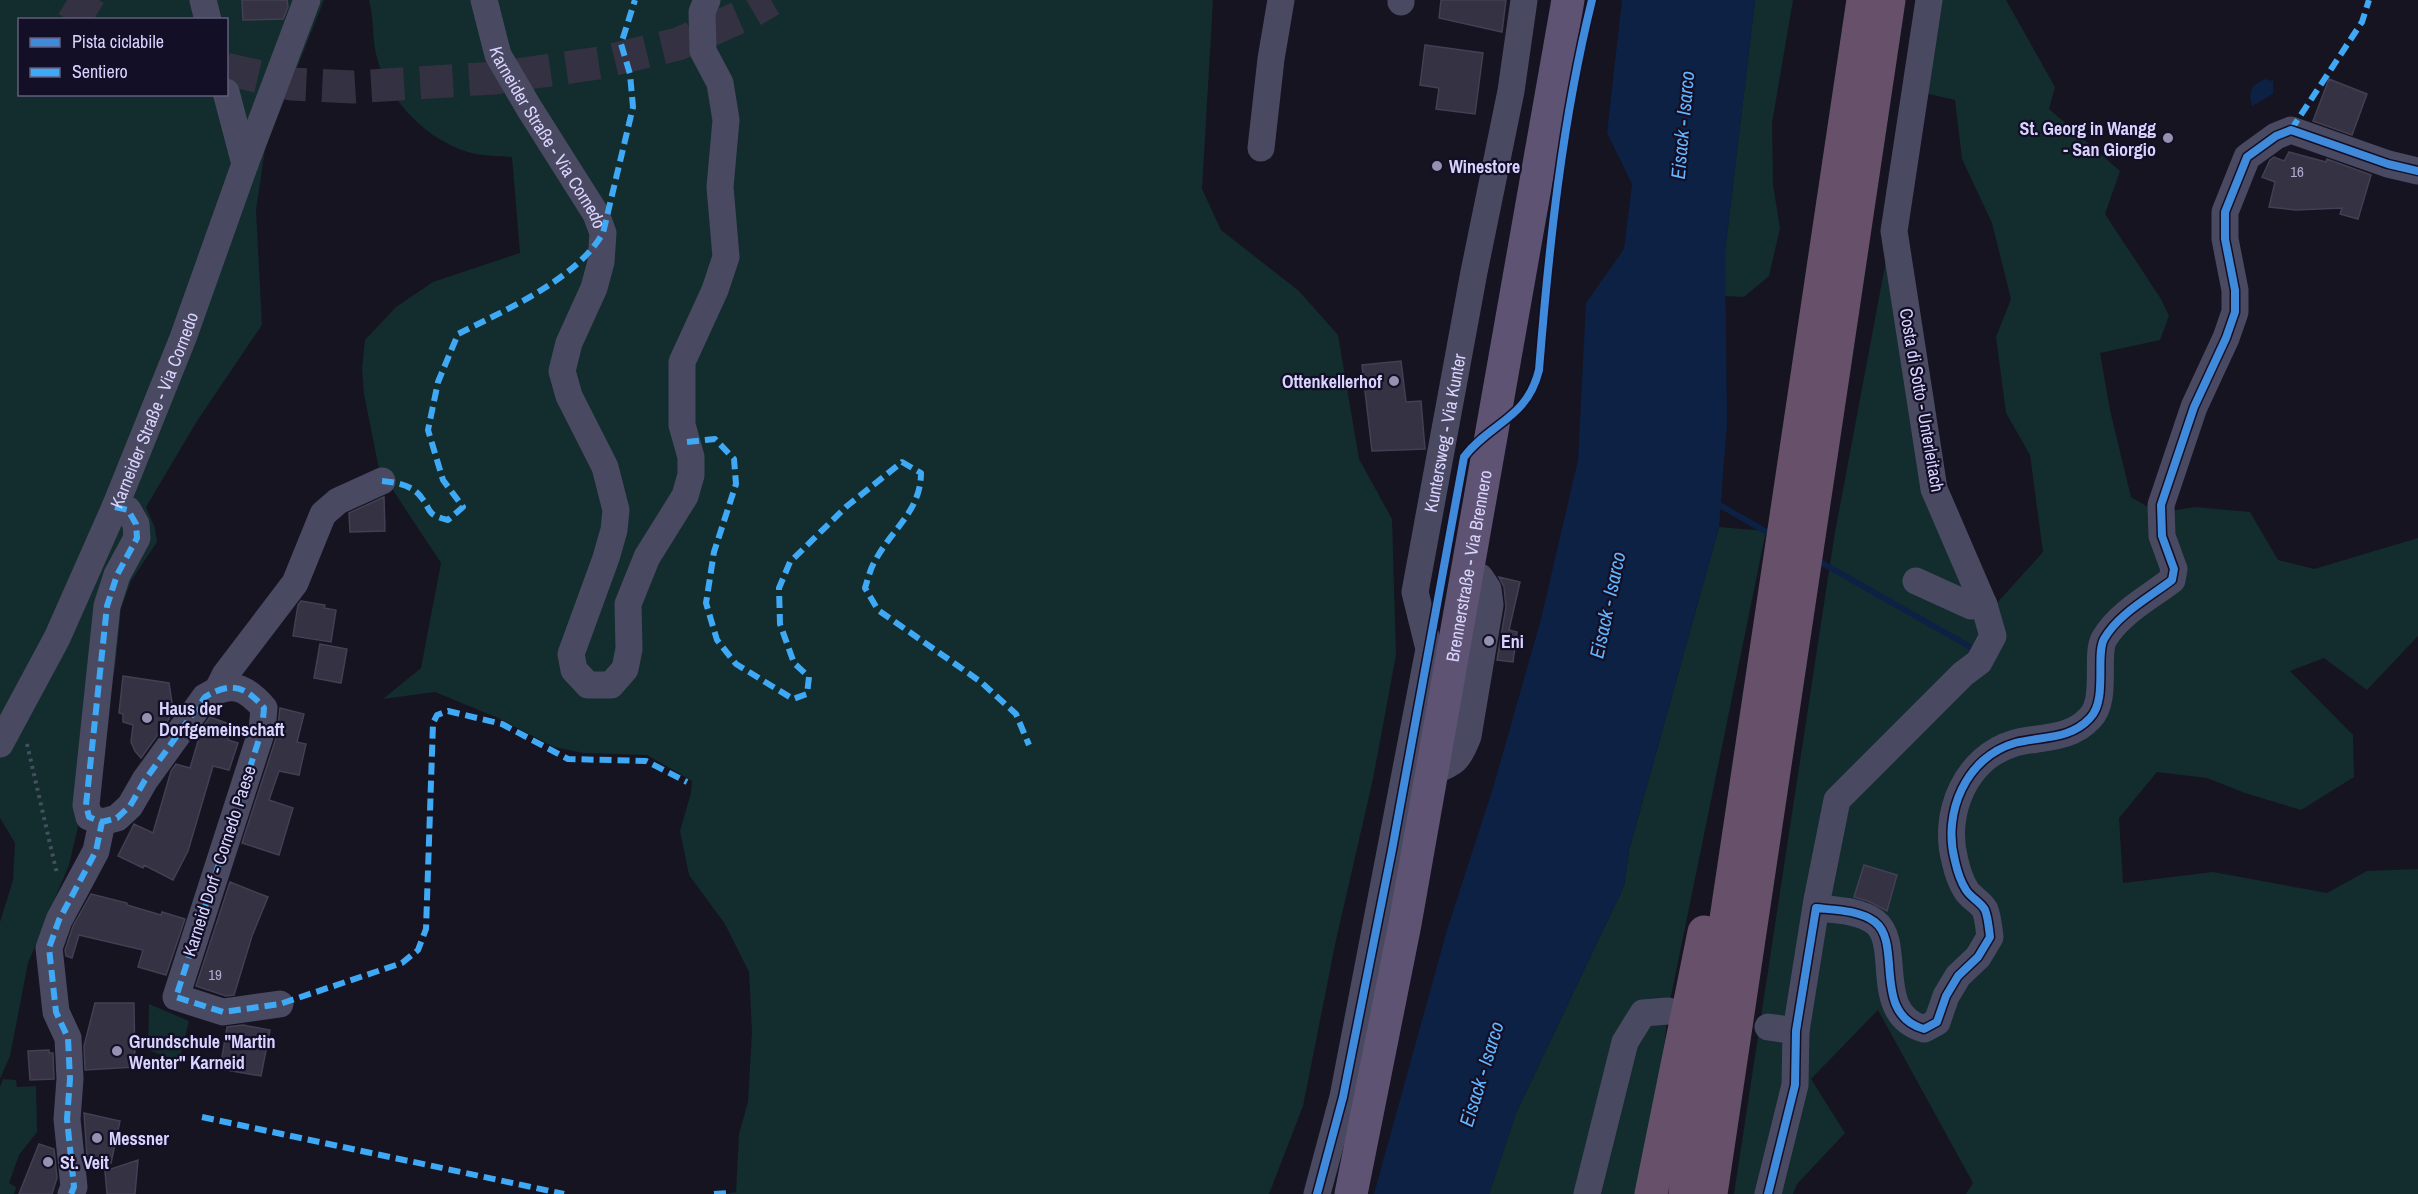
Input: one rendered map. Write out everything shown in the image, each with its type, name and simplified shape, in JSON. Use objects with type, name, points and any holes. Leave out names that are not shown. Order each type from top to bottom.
[{"type":"highway","points":[[1711,1194],[1785,617],[1812,427],[1863,0]]},
{"type":"highway","points":[[1812,427],[1889,0]]},
{"type":"highway","points":[[1685,1194],[1745,796],[1785,617]]},
{"type":"highway","points":[[1651,1194],[1710,902],[1719,865],[1745,796]]},
{"type":"main road","points":[[1542,146],[1551,0]]},
{"type":"main road","points":[[1542,146],[1568,0]]},
{"type":"main road","name":"Brennerstraße - Via Brennero","points":[[1351,1194],[1403,935],[1542,146]]},
{"type":"street","points":[[203,0],[208,18]]},
{"type":"street","name":"Karneider Straße - Via Cornedo","points":[[0,744],[57,638],[115,507],[183,338],[307,0]]},
{"type":"street","name":"Karneider Straße - Via Cornedo","points":[[484,0],[498,55],[596,214],[603,233],[601,262],[594,288],[569,343],[562,371],[569,396],[605,467],[616,510],[614,530],[606,558],[571,654],[574,670],[588,685],[610,685],[625,669],[629,649],[628,604],[647,557],[685,496],[691,475],[691,457],[682,425],[682,362],[715,290],[726,256],[720,187],[726,120],[720,83],[703,51],[702,12],[707,0]]},
{"type":"street","points":[[1261,148],[1271,59],[1281,0]]},
{"type":"street","name":"Kuntersweg - Via Kunter","points":[[1317,1194],[1343,1097],[1429,649],[1415,592],[1511,91],[1524,0]]},
{"type":"street","name":"Costa di Sotto - Unterleitach","points":[[1768,1194],[1795,1085],[1796,1031],[1816,908],[1837,800],[1963,674],[1979,662],[1994,636],[1984,605],[1934,489],[1893,231],[1929,0]]},
{"type":"street","points":[[227,96],[245,164]]},
{"type":"street","points":[[1816,908],[1858,914],[1875,922],[1886,935],[1890,984],[1900,1013],[1913,1026],[1924,1029],[1937,1022],[1946,996],[1958,976],[1978,957],[1990,937],[1985,909],[1966,891],[1954,860],[1952,830],[1956,804],[1963,783],[1982,762],[1996,751],[2014,743],[2075,732],[2093,716],[2100,694],[2102,641],[2114,625],[2172,580],[2174,568],[2162,536],[2161,505],[2194,407],[2226,338],[2235,312],[2235,290],[2225,239],[2225,212],[2247,157],[2276,136],[2291,130],[2388,164],[2418,171]]},
{"type":"street","points":[[115,507],[128,510],[136,524],[137,538],[117,575],[107,606],[86,805],[89,817],[102,822],[117,818],[130,806],[145,780],[205,697],[218,689],[225,675],[295,583],[323,514],[338,501],[382,481]]},
{"type":"street","points":[[1916,581],[1971,606],[1984,605]]},
{"type":"street","name":"Karneid Dorf - Cornedo Paese","points":[[218,689],[236,688],[252,694],[264,708],[262,730],[176,997],[223,1012],[280,1004]]},
{"type":"street","points":[[71,1194],[74,1187],[67,1119],[70,1079],[68,1038],[56,1012],[49,948],[96,851],[102,822]]},
{"type":"street","points":[[1587,1194],[1626,1042],[1643,1013],[1668,1011]]},
{"type":"street","points":[[1768,1027],[1796,1031]]},
{"type":"path","points":[[27,742],[66,909]]},
{"type":"green space","points":[[0,0],[324,0],[265,149],[256,210],[262,325],[197,421],[146,507],[155,528],[157,542],[131,581],[121,609],[115,668],[69,865],[28,963],[10,1056],[0,1079],[0,922],[13,880],[15,843],[0,818]]},
{"type":"green space","points":[[369,0],[1213,0],[1202,189],[1221,230],[1299,291],[1338,335],[1359,459],[1392,519],[1396,655],[1373,779],[1336,940],[1303,1106],[1269,1194],[723,1194],[736,1192],[739,1134],[748,1102],[752,1031],[749,972],[725,924],[689,875],[680,831],[691,793],[692,781],[647,755],[583,753],[554,747],[498,718],[435,692],[383,699],[421,668],[441,563],[379,469],[364,394],[362,368],[365,340],[396,307],[433,282],[520,253],[512,157],[475,154],[458,148],[426,130],[412,118],[390,88],[382,71],[376,54]]},
{"type":"green space","points":[[1755,0],[1793,0],[1772,123],[1773,185],[1780,228],[1769,276],[1744,297],[1725,296],[1725,252]]},
{"type":"green space","points":[[1934,0],[2006,0],[2055,87],[2049,109],[2120,171],[2105,214],[2161,299],[2169,316],[2160,340],[2100,353],[2110,410],[2131,497],[2158,513],[2195,507],[2250,512],[2278,560],[2314,569],[2418,538],[2418,636],[2367,690],[2324,658],[2290,671],[2353,735],[2354,777],[2301,810],[2245,793],[2207,778],[2157,772],[2119,818],[2123,883],[2213,872],[2327,893],[2367,871],[2418,869],[2418,1194],[1966,1194],[1973,1183],[1878,1010],[1811,1079],[1845,1133],[1797,1184],[1793,1194],[1734,1194],[1834,538],[1887,255],[1934,489],[1987,614],[2043,552],[2030,455],[2006,413],[1996,337],[2011,299],[1992,223],[1962,159],[1955,100],[1920,92]]},
{"type":"green space","points":[[1719,527],[1766,531],[1668,1011],[1660,1086],[1639,1194],[1489,1194],[1516,1113],[1624,886],[1629,850]]},
{"type":"green space","points":[[149,1004],[189,1021],[179,1061],[148,1050]]},
{"type":"green space","points":[[3,1079],[16,1080],[17,1087],[36,1086],[37,1132],[19,1155],[9,1183],[16,1187],[14,1194],[0,1194],[0,1087]]},
{"type":"water","name":"Eisack - Isarco","points":[[1622,0],[1755,0],[1725,252],[1727,423],[1719,527],[1629,850],[1624,886],[1516,1113],[1489,1194],[1374,1194],[1447,930],[1493,788],[1541,619],[1578,460],[1586,303],[1624,249],[1632,184],[1607,133]]},
{"type":"water","points":[[2264,79],[2273,81],[2273,94],[2252,106],[2250,96],[2253,86]]},
{"type":"building","points":[[242,0],[287,0],[288,7],[283,19],[243,20]]},
{"type":"building","points":[[1441,0],[1506,0],[1502,32],[1439,18]]},
{"type":"building","points":[[1425,45],[1483,53],[1475,114],[1436,109],[1439,88],[1420,85]]},
{"type":"building","points":[[2329,79],[2367,94],[2352,135],[2313,121]]},
{"type":"building","points":[[2289,152],[2326,162],[2327,159],[2371,175],[2358,219],[2340,214],[2342,208],[2296,210],[2269,207],[2275,182],[2262,177],[2270,160],[2274,157],[2284,161]]},
{"type":"building","points":[[1401,361],[1406,402],[1421,401],[1425,449],[1372,451],[1362,365]]},
{"type":"building","points":[[384,497],[385,531],[350,532],[349,513]]},
{"type":"building","points":[[1499,577],[1520,582],[1509,630],[1517,632],[1513,662],[1497,660],[1506,607],[1504,587]]},
{"type":"building","points":[[301,601],[325,605],[324,608],[336,610],[331,642],[293,636],[298,605]]},
{"type":"building","points":[[320,644],[347,649],[341,683],[314,678]]},
{"type":"building","name":"Haus der Dorfgemeinschaft","points":[[123,676],[169,683],[172,703],[169,719],[141,758],[131,742],[133,725],[123,722],[123,714],[119,713]]},
{"type":"building","points":[[280,708],[304,714],[297,742],[306,744],[299,775],[279,771],[269,800],[293,808],[279,855],[242,843],[277,735]]},
{"type":"building","points":[[210,717],[232,725],[228,740],[238,743],[229,770],[213,766],[188,851],[173,880],[144,865],[143,868],[118,856],[134,824],[153,833],[171,771],[176,764],[190,768],[202,728]]},
{"type":"building","points":[[1864,865],[1897,875],[1887,911],[1854,897]]},
{"type":"building","points":[[230,882],[268,897],[252,936],[234,995],[226,996],[196,986]]},
{"type":"building","points":[[91,894],[161,915],[162,912],[185,919],[166,975],[138,967],[143,950],[79,935],[72,958],[66,956],[65,950],[73,926]]},
{"type":"building","points":[[95,1003],[134,1003],[135,1067],[85,1070],[84,1046]]},
{"type":"building","points":[[243,1025],[270,1030],[261,1076],[220,1069],[227,1027]]},
{"type":"building","points":[[49,1050],[49,1053],[53,1053],[54,1079],[30,1080],[28,1051]]},
{"type":"building","name":"Messner","points":[[84,1113],[120,1121],[111,1163],[87,1157]]},
{"type":"building","name":"St. Veit","points":[[39,1144],[54,1149],[57,1178],[52,1194],[19,1194]]},
{"type":"building","points":[[138,1160],[135,1194],[107,1194],[105,1171]]},
{"type":"waterway","points":[[1716,503],[1772,535]]},
{"type":"waterway","points":[[1815,559],[1974,649]]},
{"type":"tunnel","points":[[67,0],[97,18]]},
{"type":"tunnel","points":[[228,69],[291,84],[353,87],[495,78],[599,63],[678,44],[747,14],[771,0]]},
{"type":"marked path","points":[[382,481],[398,483],[418,493],[430,512],[441,518],[448,520],[463,507],[443,480],[428,430],[438,382],[458,334],[517,304],[558,279],[591,250],[603,233],[633,107],[630,74],[621,44],[635,0]]},
{"type":"marked path","points":[[2291,130],[2362,22],[2369,0]]},
{"type":"marked path","points":[[687,442],[715,439],[734,459],[736,484],[714,552],[706,603],[717,640],[736,664],[793,699],[807,694],[809,677],[794,663],[780,624],[779,588],[790,562],[847,506],[902,462],[921,473],[920,486],[911,509],[873,564],[865,588],[878,610],[981,682],[1016,714],[1029,745]]},
{"type":"marked path","points":[[115,507],[128,510],[136,524],[137,538],[117,575],[107,606],[86,805],[89,817],[102,822],[117,818],[130,806],[145,780],[205,697],[223,689],[237,688],[250,695],[264,708],[262,730],[176,997],[223,1012],[280,1004],[402,963],[418,950],[426,929],[433,723],[437,715],[448,711],[502,724],[568,759],[646,761],[687,782]]},
{"type":"marked path","points":[[71,1194],[74,1187],[67,1119],[70,1079],[68,1038],[56,1012],[49,948],[59,920],[96,851],[102,822]]},
{"type":"marked path","points":[[202,1117],[564,1194]]},
{"type":"marked path","points":[[714,1194],[729,1193]]},
{"type":"cycle path","points":[[1317,1194],[1343,1097],[1392,850],[1464,457],[1474,445],[1517,410],[1526,399],[1539,370],[1558,184],[1572,91],[1592,0]]},
{"type":"cycle path","points":[[1768,1194],[1795,1085],[1796,1031],[1816,908],[1854,913],[1875,922],[1883,932],[1887,946],[1890,978],[1898,1009],[1908,1021],[1924,1029],[1937,1022],[1946,996],[1958,976],[1978,957],[1990,937],[1985,910],[1966,890],[1955,861],[1952,824],[1955,806],[1962,789],[1971,774],[1998,750],[2015,743],[2065,734],[2090,718],[2099,700],[2104,639],[2117,622],[2135,606],[2172,580],[2174,569],[2162,536],[2161,505],[2194,407],[2226,338],[2235,312],[2235,290],[2225,239],[2225,212],[2247,157],[2276,136],[2291,130],[2388,164],[2418,171]]},
{"type":"place","name":"St. Georg in Wangg - San Giorgio","points":[[2168,138]]},
{"type":"place","name":"Winestore","points":[[1437,166]]},
{"type":"place","name":"Ottenkellerhof","points":[[1394,381]]},
{"type":"place","name":"Eni","points":[[1489,641]]},
{"type":"place","name":"Haus der Dorfgemeinschaft","points":[[147,718]]},
{"type":"place","name":"Grundschule \"Martin Wenter\" Karneid","points":[[117,1051]]},
{"type":"place","name":"Messner","points":[[97,1138]]},
{"type":"place","name":"St. Veit","points":[[48,1162]]}]
